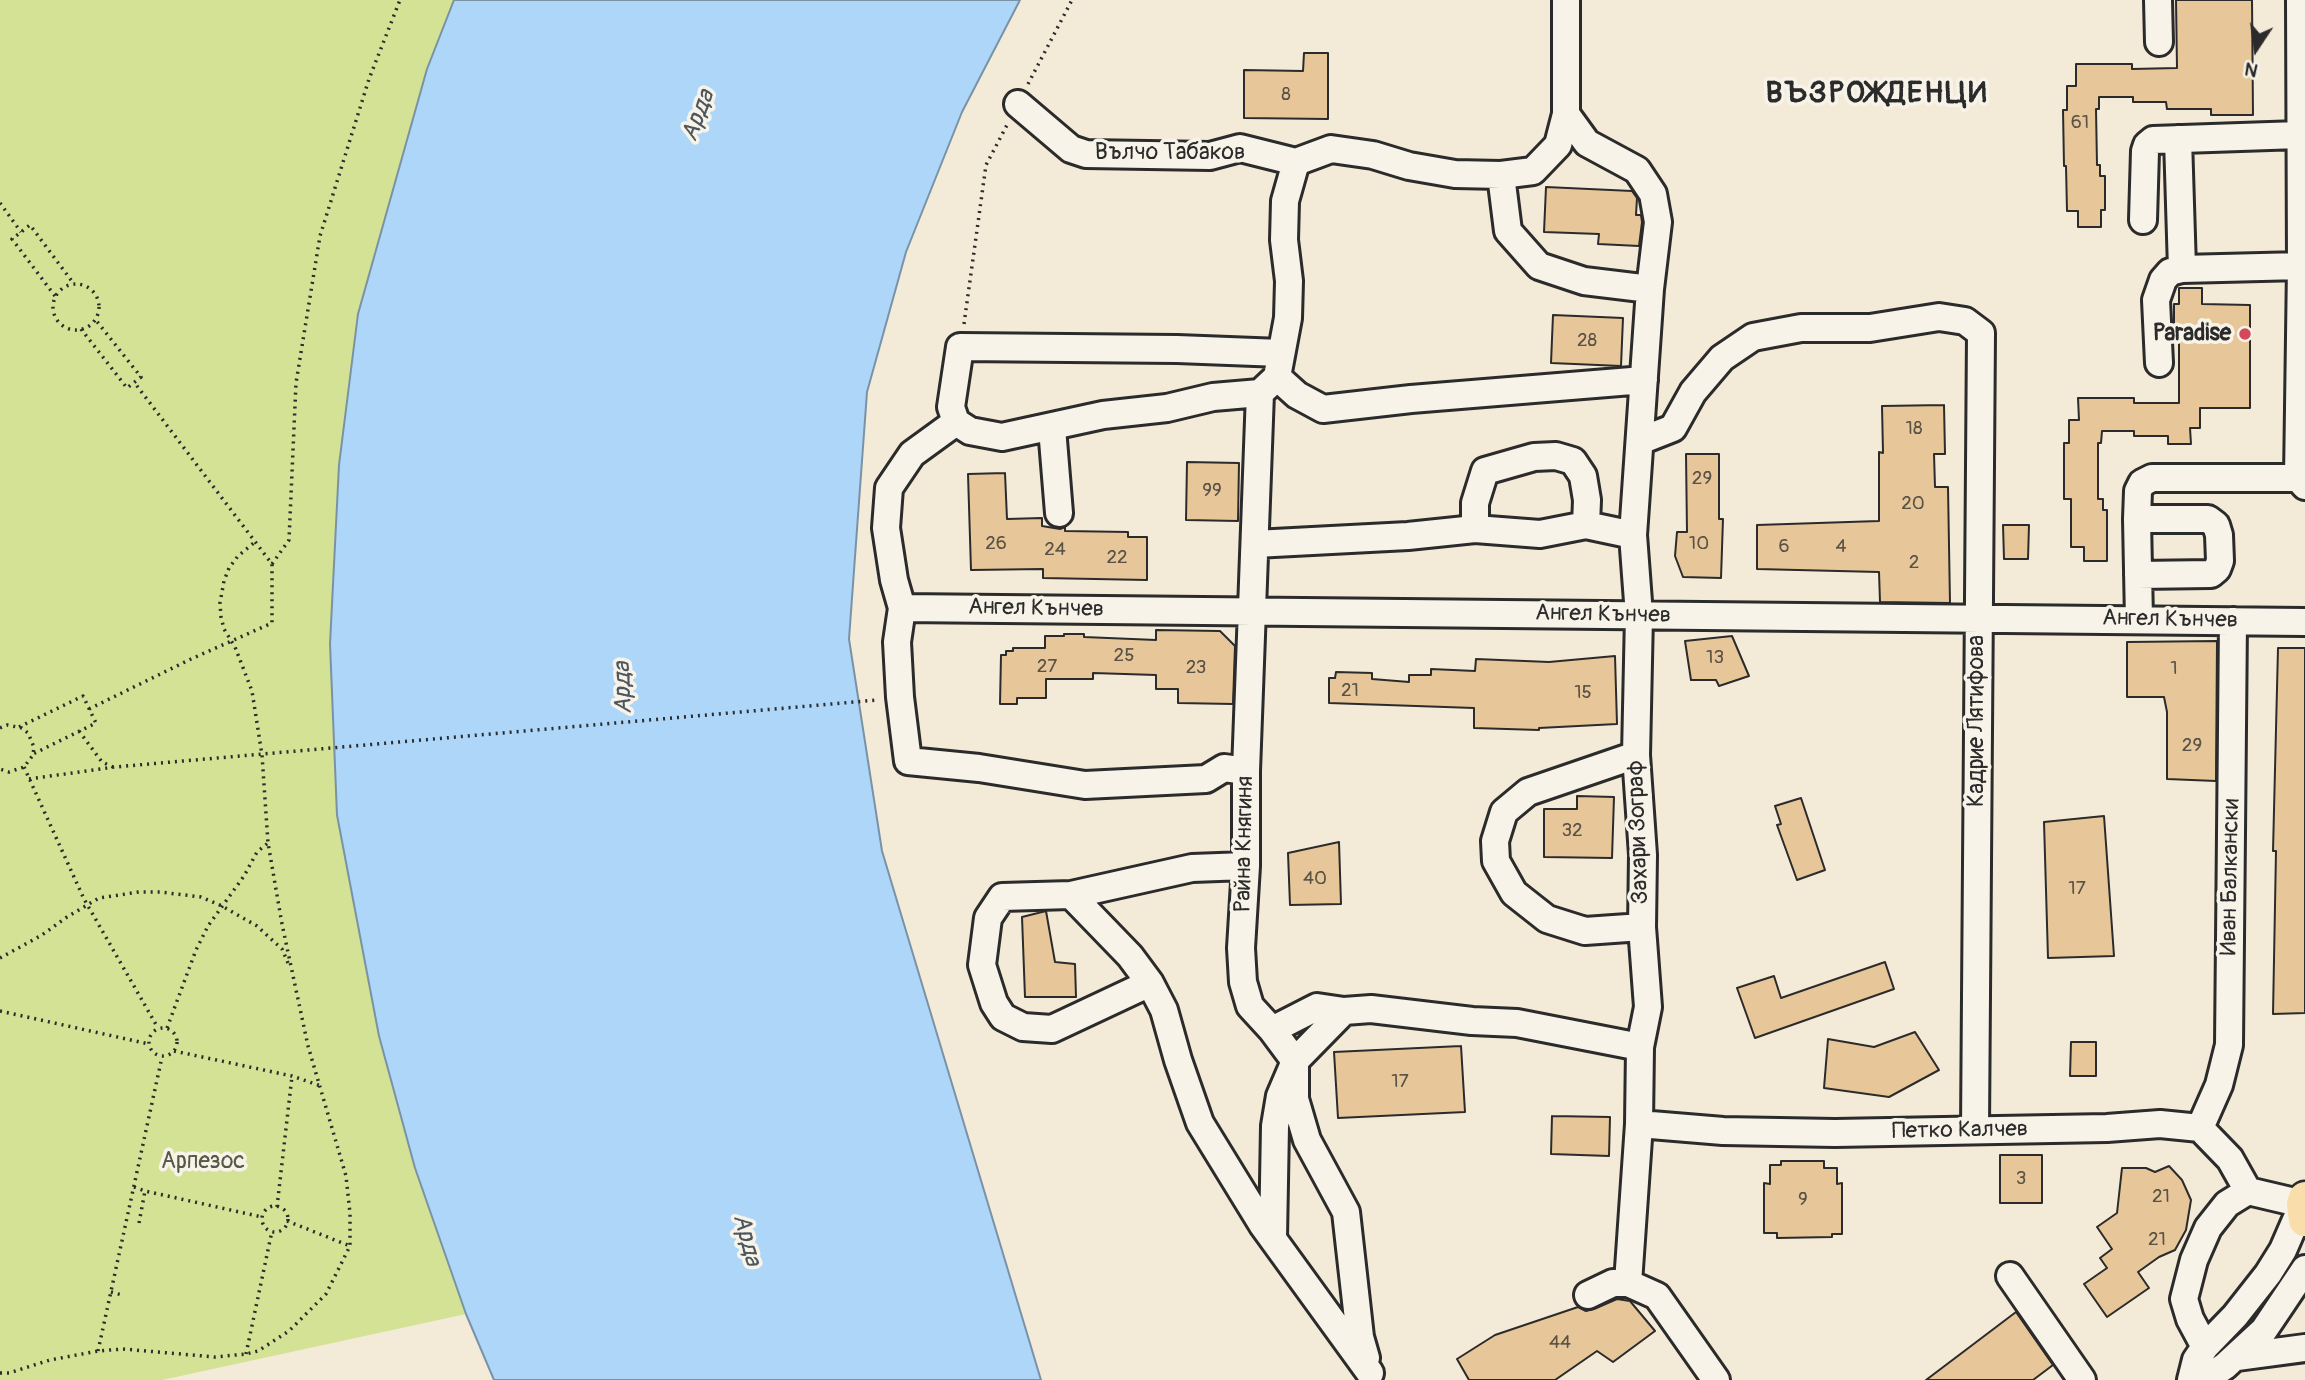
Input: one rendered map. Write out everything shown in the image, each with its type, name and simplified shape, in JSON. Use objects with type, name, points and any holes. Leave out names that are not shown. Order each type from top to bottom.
[{"type":"street","points":[[1296,162],[1331,149],[1373,155],[1409,166],[1455,174],[1501,175],[1533,171],[1558,145],[1566,114],[1566,0]]},
{"type":"street","points":[[2158,0],[2159,42]]},
{"type":"street","points":[[2139,620],[2137,519],[2138,491],[2142,483],[2152,478],[2302,482],[2300,0]]},
{"type":"street","name":"Вълчо Табаков","points":[[1018,104],[1071,149],[1086,154],[1210,156],[1240,148],[1296,162]]},
{"type":"street","name":"Захари Зограф","points":[[1566,114],[1587,143],[1637,170],[1653,194],[1658,222],[1650,289],[1633,535],[1639,615],[1636,755],[1643,855],[1642,927],[1648,1007],[1640,1047],[1639,1124],[1628,1283]]},
{"type":"street","points":[[2143,220],[2145,151],[2153,140],[2299,135]]},
{"type":"street","points":[[2178,139],[2182,269]]},
{"type":"street","name":"Райна Княгиня","points":[[1295,1060],[1250,1006],[1243,982],[1241,948],[1246,866],[1246,771],[1255,544],[1273,374],[1288,318],[1285,201],[1296,162]]},
{"type":"street","points":[[1501,175],[1508,231],[1539,266],[1584,281],[1650,289]]},
{"type":"street","points":[[2159,363],[2156,300],[2158,289],[2171,272],[2182,269],[2301,266]]},
{"type":"street","name":"Кадрие Лятифова","points":[[1640,441],[1673,428],[1693,392],[1722,358],[1753,337],[1801,328],[1870,328],[1940,317],[1965,321],[1981,333],[1975,1130]]},
{"type":"street","points":[[1273,374],[1213,397],[1167,408],[1103,415],[1002,438],[970,431],[956,422],[951,407],[960,347],[1178,349],[1273,374],[1297,396],[1323,409],[1644,380]]},
{"type":"street","points":[[956,422],[912,454],[890,488],[886,528],[894,580],[902,608],[897,642],[908,761],[979,768],[1085,785],[1206,779],[1224,768],[1246,771]]},
{"type":"street","points":[[1052,428],[1059,513]]},
{"type":"street","points":[[1475,529],[1475,503],[1485,471],[1534,457],[1556,457],[1573,461],[1583,475],[1587,525]]},
{"type":"street","points":[[2137,519],[2208,519],[2216,525],[2219,535],[2220,561],[2211,574],[2138,575]]},
{"type":"street","points":[[1255,544],[1408,536],[1475,529],[1540,534],[1587,525],[1633,535]]},
{"type":"street","name":"Ангел Кънчев","points":[[902,608],[2305,622]]},
{"type":"street","name":"Иван Балкански","points":[[2200,1128],[2219,1085],[2229,1045],[2233,621]]},
{"type":"street","points":[[1636,755],[1528,792],[1504,812],[1495,841],[1496,861],[1514,893],[1547,919],[1585,932],[1642,927]]},
{"type":"street","points":[[1150,983],[1052,1029],[1023,1027],[1003,1017],[994,1003],[982,965],[988,918],[1002,897],[1071,895],[1192,869],[1246,866]]},
{"type":"street","points":[[1071,895],[1130,956],[1150,983],[1164,1010],[1200,1123],[1273,1238],[1372,1376]]},
{"type":"street","points":[[1272,1030],[1317,1007],[1344,1011],[1371,1009],[1472,1021],[1517,1023],[1640,1047]]},
{"type":"street","points":[[1273,1238],[1275,1126],[1280,1096],[1295,1060],[1344,1011]]},
{"type":"street","points":[[1295,1060],[1295,1099],[1307,1140],[1346,1212],[1360,1337],[1372,1376]]},
{"type":"street","name":"Петко Калчев","points":[[1639,1124],[1723,1131],[1835,1133],[2106,1128],[2160,1124],[2200,1128]]},
{"type":"street","points":[[2200,1128],[2230,1159],[2248,1191],[2304,1207],[2294,1250],[2269,1274],[2235,1316],[2205,1347],[2196,1360],[2193,1380],[2213,1374],[2236,1357],[2264,1330],[2305,1269]]},
{"type":"street","points":[[2205,1347],[2190,1319],[2184,1300],[2194,1260],[2208,1228],[2227,1204],[2248,1191]]},
{"type":"street","points":[[2010,1276],[2081,1380]]},
{"type":"street","points":[[1588,1295],[1613,1283],[1628,1283],[1657,1296],[1716,1380]]},
{"type":"street","points":[[2236,1357],[2305,1348]]},
{"type":"path","points":[[89,709],[272,623],[272,564],[289,540],[296,383],[320,236],[369,79],[400,0]]},
{"type":"path","points":[[960,347],[986,165],[1072,0]]},
{"type":"path","points":[[0,203],[21,232]]},
{"type":"path","points":[[55,296],[12,239],[30,225],[74,284]]},
{"type":"path","points":[[74,284],[86,286],[96,296],[99,310],[95,319],[81,329],[72,330],[58,322],[52,308],[55,296],[63,287],[74,284]]},
{"type":"path","points":[[81,329],[127,388],[141,377],[95,319]]},
{"type":"path","points":[[134,382],[272,564]]},
{"type":"path","points":[[0,1373],[98,1351],[123,1349],[215,1357],[258,1351],[310,1312],[326,1294],[350,1246],[346,1176],[308,1045],[268,843],[262,755],[252,691],[221,617],[220,603],[224,580],[238,556],[255,542]]},
{"type":"path","points":[[0,769],[17,771],[24,767],[33,754],[96,723],[83,696],[19,727]]},
{"type":"path","points":[[29,779],[115,767],[863,701]]},
{"type":"path","points":[[0,727],[19,727],[28,733],[32,740],[33,754]]},
{"type":"path","points":[[79,732],[102,762],[115,767]]},
{"type":"path","points":[[24,767],[88,904],[158,1028]]},
{"type":"path","points":[[167,1028],[196,950],[208,926],[244,876],[257,852],[268,843]]},
{"type":"path","points":[[0,958],[99,898],[139,892],[181,894],[201,897],[257,926],[282,949],[293,975]]},
{"type":"path","points":[[0,1011],[149,1044]]},
{"type":"path","points":[[174,1051],[177,1038],[167,1028],[158,1028],[150,1035],[149,1044],[153,1053],[162,1056],[174,1051],[292,1076],[321,1086]]},
{"type":"path","points":[[98,1351],[162,1056]]},
{"type":"path","points":[[277,1207],[292,1076]]},
{"type":"path","points":[[134,1187],[262,1217]]},
{"type":"path","points":[[139,1223],[145,1191]]},
{"type":"path","points":[[277,1207],[284,1210],[287,1221],[283,1229],[272,1231],[265,1227],[262,1217],[267,1209],[277,1207]]},
{"type":"path","points":[[287,1221],[350,1246]]},
{"type":"path","points":[[246,1354],[272,1231]]},
{"type":"path","points":[[111,1292],[122,1295]]},
{"type":"green space","name":"Арпезос","points":[[0,0],[454,0],[427,69],[358,314],[339,465],[330,644],[337,815],[379,1036],[415,1168],[466,1314],[162,1380],[0,1380]]},
{"type":"water","name":"Арда","points":[[454,0],[1020,0],[962,112],[906,252],[867,392],[849,639],[882,851],[1041,1380],[494,1380],[466,1314],[415,1168],[379,1036],[337,815],[330,644],[339,465],[358,314],[427,69]]},
{"type":"building","points":[[2176,0],[2252,0],[2253,115],[2211,115],[2211,109],[2167,109],[2166,102],[2133,102],[2133,97],[2099,97],[2099,109],[2096,109],[2097,165],[2100,165],[2100,176],[2105,176],[2105,210],[2101,210],[2101,227],[2078,227],[2078,211],[2067,211],[2063,110],[2067,110],[2067,86],[2076,86],[2076,64],[2132,64],[2132,69],[2177,68]]},
{"type":"building","points":[[1304,53],[1328,53],[1328,119],[1244,118],[1244,70],[1303,71]]},
{"type":"building","points":[[1546,187],[1632,191],[1637,198],[1636,215],[1641,215],[1642,222],[1639,246],[1598,244],[1599,234],[1544,232]]},
{"type":"building","points":[[2179,288],[2202,288],[2202,304],[2250,305],[2250,408],[2200,408],[2200,428],[2190,428],[2191,444],[2168,444],[2168,436],[2134,436],[2134,431],[2102,431],[2101,443],[2098,443],[2098,499],[2103,499],[2103,510],[2107,510],[2107,561],[2084,561],[2084,547],[2071,547],[2071,499],[2064,499],[2064,443],[2069,443],[2069,420],[2079,420],[2078,398],[2134,398],[2134,403],[2179,403],[2179,338],[2174,338],[2174,304],[2179,304]]},
{"type":"building","points":[[1553,315],[1623,318],[1621,366],[1551,363]]},
{"type":"building","points":[[1944,405],[1945,454],[1934,454],[1935,487],[1948,487],[1950,603],[1880,602],[1879,572],[1757,569],[1757,525],[1879,521],[1879,452],[1883,453],[1882,406]]},
{"type":"building","points":[[1686,454],[1719,454],[1719,519],[1723,519],[1721,578],[1683,577],[1675,556],[1677,532],[1687,532]]},
{"type":"building","points":[[1187,462],[1239,463],[1238,521],[1186,520]]},
{"type":"building","points":[[1005,473],[1007,519],[1042,518],[1042,526],[1060,529],[1065,527],[1065,531],[1128,532],[1128,537],[1147,537],[1147,580],[1043,578],[1043,569],[971,570],[968,474]]},
{"type":"building","points":[[2003,525],[2029,525],[2028,559],[2004,559]]},
{"type":"building","points":[[1156,630],[1220,631],[1235,646],[1233,704],[1178,703],[1178,689],[1156,689],[1156,675],[1093,673],[1093,679],[1046,679],[1046,698],[1017,698],[1017,704],[1000,704],[1001,655],[1006,655],[1006,651],[1013,651],[1013,648],[1045,648],[1045,636],[1064,634],[1156,640]]},
{"type":"building","points":[[1732,636],[1749,676],[1719,686],[1716,680],[1691,680],[1685,641]]},
{"type":"building","points":[[2217,641],[2216,781],[2167,779],[2167,712],[2164,697],[2127,697],[2127,642]]},
{"type":"building","points":[[2278,648],[2305,648],[2305,1013],[2273,1014],[2276,851],[2273,851]]},
{"type":"building","points":[[1615,656],[1617,724],[1539,730],[1474,728],[1474,708],[1329,703],[1329,678],[1335,678],[1336,672],[1372,673],[1372,679],[1409,682],[1409,675],[1431,675],[1431,669],[1475,671],[1476,659],[1549,662]]},
{"type":"building","points":[[1577,796],[1614,797],[1612,858],[1544,857],[1544,809],[1577,809]]},
{"type":"building","points":[[1801,798],[1825,870],[1797,880],[1777,825],[1781,824],[1775,806]]},
{"type":"building","points":[[2104,816],[2114,956],[2048,958],[2044,822]]},
{"type":"building","points":[[1339,842],[1341,904],[1290,905],[1288,853]]},
{"type":"building","points":[[1046,911],[1055,962],[1075,964],[1076,997],[1025,997],[1022,917]]},
{"type":"building","points":[[1885,962],[1894,989],[1755,1038],[1737,988],[1774,976],[1781,998]]},
{"type":"building","points":[[1915,1032],[1939,1070],[1889,1097],[1824,1088],[1828,1039],[1874,1047]]},
{"type":"building","points":[[2071,1042],[2096,1042],[2096,1076],[2070,1076]]},
{"type":"building","points":[[1461,1046],[1465,1112],[1338,1118],[1334,1052]]},
{"type":"building","points":[[1552,1116],[1610,1117],[1609,1156],[1551,1154]]},
{"type":"building","points":[[2000,1155],[2042,1155],[2042,1203],[2000,1203]]},
{"type":"building","points":[[1781,1161],[1824,1161],[1824,1168],[1837,1168],[1837,1184],[1842,1183],[1842,1234],[1832,1234],[1832,1237],[1777,1238],[1777,1233],[1764,1233],[1764,1183],[1770,1184],[1770,1165],[1781,1165]]},
{"type":"building","points":[[2169,1166],[2182,1180],[2191,1200],[2186,1230],[2175,1250],[2159,1257],[2138,1272],[2149,1288],[2107,1317],[2084,1284],[2107,1268],[2100,1258],[2112,1249],[2097,1227],[2117,1213],[2122,1168],[2146,1168],[2155,1172]]},
{"type":"building","points":[[1617,1299],[1630,1301],[1655,1331],[1613,1362],[1597,1351],[1555,1380],[1469,1380],[1457,1359],[1495,1335],[1578,1307],[1586,1311]]},
{"type":"building","points":[[2016,1312],[2053,1365],[2033,1380],[1926,1380]]},
{"type":"place","name":"Paradise","points":[[2245,334]]},
{"type":"district","name":"ВЪЗРОЖДЕНЦИ","points":[[1877,94]]}]
